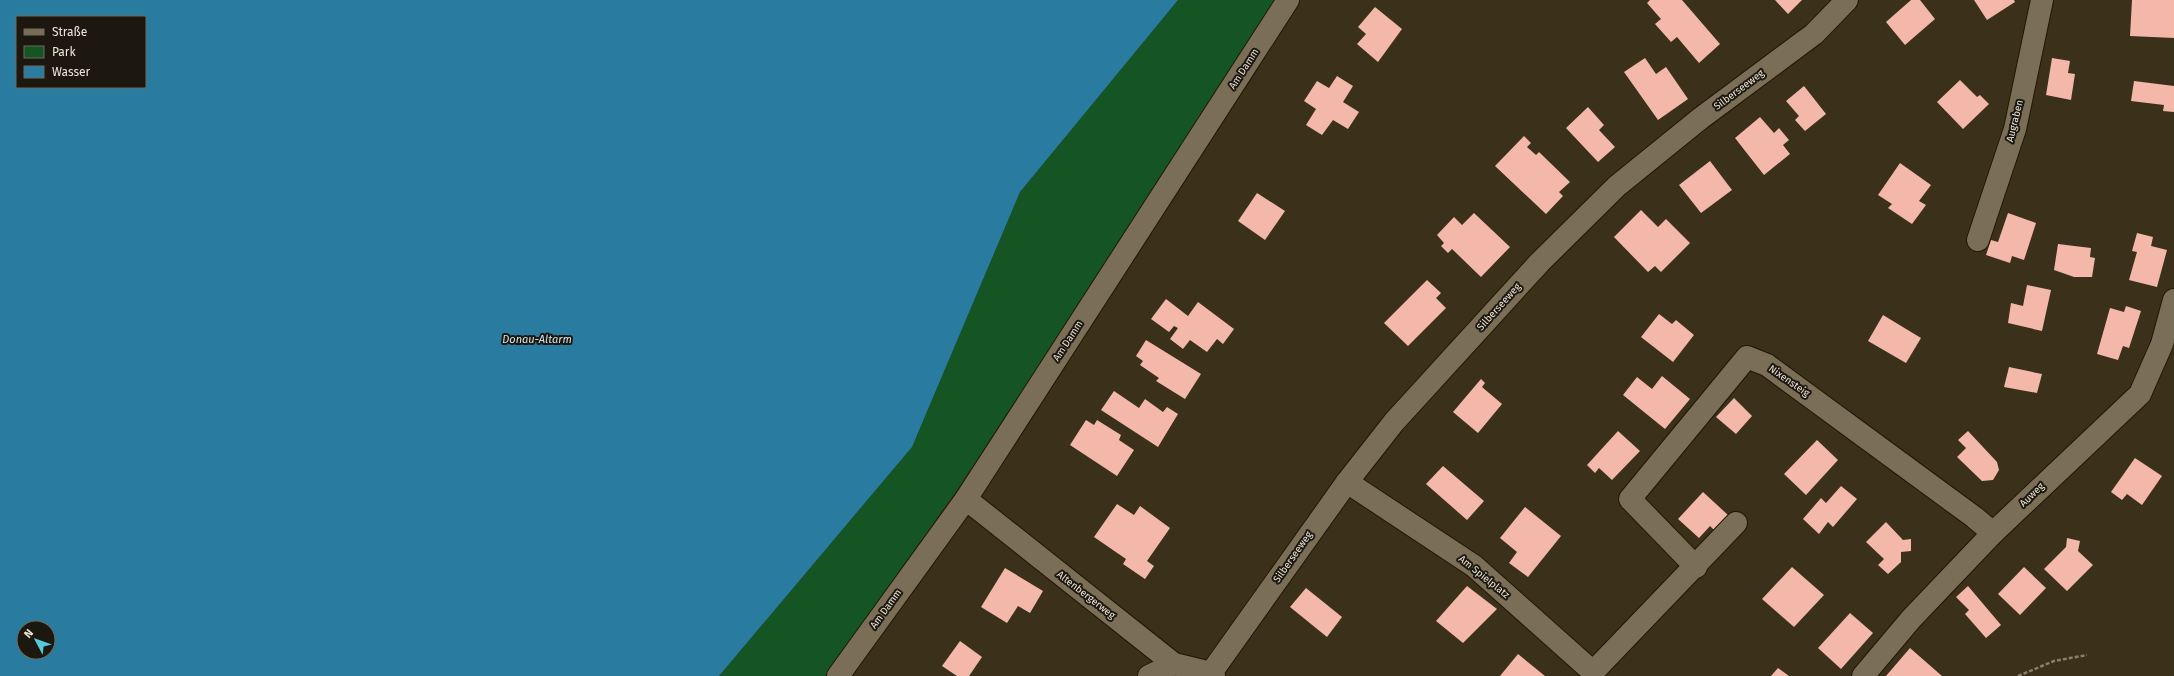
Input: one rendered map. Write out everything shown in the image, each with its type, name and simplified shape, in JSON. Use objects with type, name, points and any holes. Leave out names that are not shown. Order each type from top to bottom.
[{"type":"street","name":"Am Damm","points":[[838,676],[966,499],[1288,0]]},
{"type":"street","name":"Silberseeweg","points":[[1212,674],[1347,482],[1394,422],[1540,262],[1617,186],[1701,118],[1814,34],[1848,0]]},
{"type":"street","name":"Augraben","points":[[1978,240],[2015,129],[2042,0]]},
{"type":"street","name":"Auweg","points":[[1863,676],[1912,619],[1993,533],[2140,394],[2162,344],[2174,300]]},
{"type":"street","name":"Nixensteig","points":[[1696,567],[1630,499],[1747,357],[1767,365],[1974,517],[1993,533]]},
{"type":"street","name":"Am Spielplatz","points":[[1347,482],[1474,566],[1593,674],[1696,567],[1736,523]]},
{"type":"street","name":"Altenbergerweg","points":[[966,499],[1174,664],[1212,674]]},
{"type":"street","points":[[1149,676],[1174,664]]},
{"type":"path","points":[[2018,676],[2054,662],[2088,655]]},
{"type":"green space","points":[[1178,0],[1279,0],[957,490],[825,676],[719,676],[912,447],[1020,192]]},
{"type":"water","name":"Donau-Altarm","points":[[0,0],[1178,0],[1020,192],[912,447],[719,676],[0,676]]},
{"type":"building","points":[[1650,0],[1682,0],[1720,44],[1699,63],[1677,37],[1671,42],[1655,24],[1661,19],[1647,3]]},
{"type":"building","points":[[1775,0],[1802,0],[1788,14]]},
{"type":"building","points":[[1911,0],[1920,0],[1935,19],[1905,45],[1886,22]]},
{"type":"building","points":[[1974,0],[2014,0],[2015,2],[1987,20]]},
{"type":"building","points":[[2132,0],[2174,0],[2174,38],[2130,36]]},
{"type":"building","points":[[1375,7],[1402,29],[1378,62],[1357,44],[1366,34],[1358,27]]},
{"type":"building","points":[[1645,58],[1656,74],[1666,67],[1688,99],[1658,120],[1624,72]]},
{"type":"building","points":[[2052,58],[2070,61],[2068,73],[2075,74],[2071,100],[2046,95]]},
{"type":"building","points":[[1337,76],[1353,86],[1343,102],[1359,112],[1348,129],[1333,120],[1322,135],[1306,125],[1316,109],[1304,101],[1317,81],[1329,88]]},
{"type":"building","points":[[1960,80],[1977,97],[1980,95],[1989,104],[1963,129],[1937,102]]},
{"type":"building","points":[[2134,81],[2174,86],[2174,112],[2163,111],[2164,105],[2131,101]]},
{"type":"building","points":[[1804,86],[1826,114],[1805,131],[1795,120],[1799,116],[1786,101]]},
{"type":"building","points":[[1588,107],[1604,125],[1599,130],[1615,147],[1598,162],[1566,128]]},
{"type":"building","points":[[1760,117],[1774,133],[1779,128],[1789,140],[1783,145],[1790,154],[1764,175],[1735,138]]},
{"type":"building","points":[[1524,136],[1531,143],[1527,147],[1536,155],[1539,152],[1570,182],[1559,192],[1563,196],[1546,214],[1495,166]]},
{"type":"building","points":[[1710,161],[1732,190],[1701,213],[1679,185]]},
{"type":"building","points":[[1900,163],[1931,185],[1919,201],[1926,205],[1912,224],[1888,208],[1892,204],[1878,195]]},
{"type":"building","points":[[1257,193],[1285,211],[1265,240],[1238,221]]},
{"type":"building","points":[[1641,210],[1658,227],[1666,219],[1690,243],[1661,272],[1655,266],[1648,272],[1614,237]]},
{"type":"building","points":[[1474,213],[1510,247],[1481,277],[1452,249],[1448,253],[1441,246],[1444,243],[1437,235],[1454,217],[1462,225]]},
{"type":"building","points":[[2008,213],[2036,223],[2024,260],[2012,256],[2010,263],[1986,255],[1991,240],[1998,242]]},
{"type":"building","points":[[2137,233],[2153,237],[2151,246],[2167,250],[2157,287],[2129,280],[2137,252],[2132,251]]},
{"type":"building","points":[[2058,244],[2091,248],[2090,257],[2095,258],[2092,277],[2074,277],[2054,270]]},
{"type":"building","points":[[1427,280],[1441,293],[1436,298],[1446,308],[1408,346],[1384,323]]},
{"type":"building","points":[[2027,285],[2051,290],[2042,331],[2008,323],[2011,303],[2023,306]]},
{"type":"building","points":[[1166,299],[1188,316],[1198,302],[1234,329],[1223,344],[1217,339],[1207,352],[1190,340],[1183,349],[1170,339],[1178,328],[1174,326],[1169,332],[1151,319]]},
{"type":"building","points":[[2126,306],[2141,311],[2129,348],[2123,346],[2118,360],[2097,354],[2110,308],[2124,312]]},
{"type":"building","points":[[1659,314],[1672,324],[1676,320],[1694,335],[1673,362],[1641,337]]},
{"type":"building","points":[[1883,315],[1921,338],[1906,363],[1868,341]]},
{"type":"building","points":[[1146,340],[1201,374],[1185,399],[1156,381],[1159,378],[1140,365],[1143,361],[1136,356]]},
{"type":"building","points":[[2009,367],[2042,374],[2037,393],[2004,387]]},
{"type":"building","points":[[1662,376],[1690,399],[1665,429],[1623,395],[1637,377],[1652,389]]},
{"type":"building","points":[[1481,379],[1485,383],[1482,387],[1502,404],[1478,433],[1453,412]]},
{"type":"building","points":[[1114,391],[1139,408],[1145,399],[1163,412],[1167,407],[1178,414],[1158,447],[1101,410]]},
{"type":"building","points":[[1734,398],[1752,416],[1736,434],[1716,417]]},
{"type":"building","points":[[1086,420],[1094,425],[1097,420],[1121,435],[1119,440],[1134,450],[1117,476],[1070,445]]},
{"type":"building","points":[[1618,431],[1640,451],[1612,480],[1599,468],[1595,473],[1587,465]]},
{"type":"building","points":[[1968,431],[1997,462],[1999,470],[1993,480],[1982,481],[1957,457],[1966,448],[1958,440]]},
{"type":"building","points":[[1817,440],[1838,460],[1806,495],[1784,474]]},
{"type":"building","points":[[2135,458],[2162,476],[2142,505],[2127,494],[2122,500],[2111,492]]},
{"type":"building","points":[[1443,466],[1484,501],[1467,520],[1426,484]]},
{"type":"building","points":[[1841,486],[1857,499],[1833,527],[1828,522],[1819,534],[1803,519],[1821,498],[1826,503]]},
{"type":"building","points":[[1703,492],[1728,515],[1714,530],[1710,526],[1699,538],[1678,519]]},
{"type":"building","points":[[1117,504],[1134,515],[1140,506],[1170,528],[1147,561],[1154,566],[1145,579],[1123,564],[1126,559],[1094,537]]},
{"type":"building","points":[[1525,507],[1561,536],[1528,577],[1509,563],[1517,552],[1500,538]]},
{"type":"building","points":[[1886,522],[1903,540],[1911,539],[1911,551],[1901,552],[1901,562],[1888,574],[1878,565],[1884,559],[1866,542]]},
{"type":"building","points":[[2067,538],[2080,541],[2078,551],[2093,565],[2067,591],[2044,569],[2066,547]]},
{"type":"building","points":[[1792,567],[1824,595],[1794,627],[1762,599]]},
{"type":"building","points":[[2024,567],[2046,588],[2020,615],[1998,594]]},
{"type":"building","points":[[1005,568],[1043,591],[1030,613],[1018,606],[1007,623],[981,607]]},
{"type":"building","points":[[1467,586],[1497,609],[1463,643],[1436,621]]},
{"type":"building","points":[[1968,586],[2001,625],[1986,638],[1965,614],[1969,610],[1956,597]]},
{"type":"building","points":[[1306,588],[1342,617],[1327,637],[1290,607]]},
{"type":"building","points":[[1850,613],[1873,633],[1841,669],[1818,648]]},
{"type":"building","points":[[960,641],[982,657],[969,676],[957,676],[942,666]]},
{"type":"building","points":[[1910,648],[1942,676],[1886,676]]},
{"type":"building","points":[[1518,654],[1545,676],[1500,676]]},
{"type":"building","points":[[1778,668],[1789,676],[1771,676]]}]
